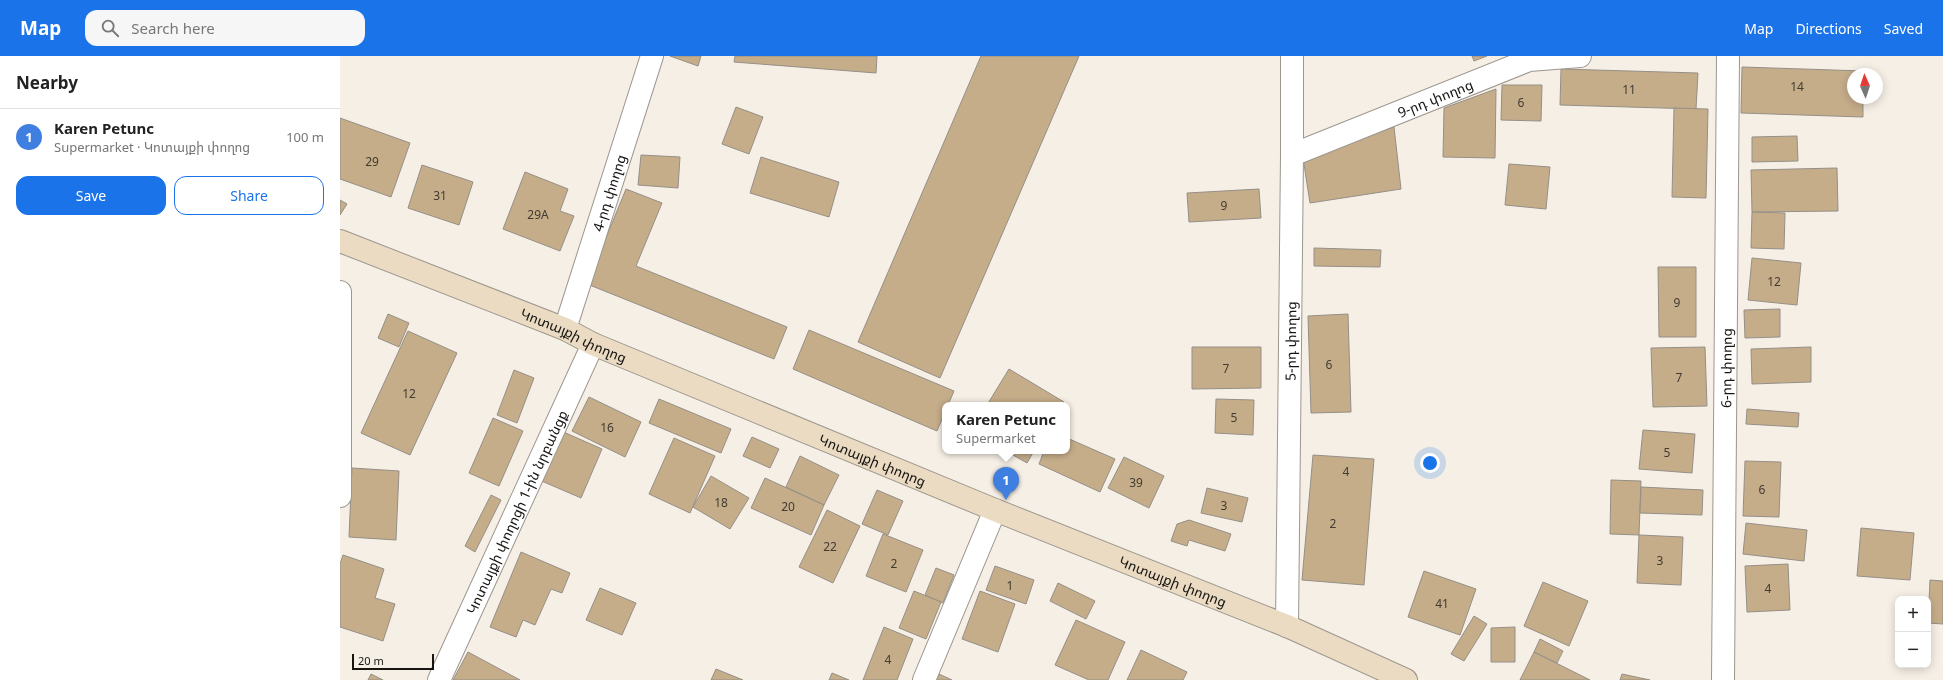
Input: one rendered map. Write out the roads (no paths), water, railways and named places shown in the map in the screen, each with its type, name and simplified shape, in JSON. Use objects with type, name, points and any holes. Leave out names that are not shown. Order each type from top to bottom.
[{"type":"main road","name":"Կոտայքի փողոց","points":[[340,241],[565,329],[594,344],[995,510],[1287,626],[1406,680]]},
{"type":"street","name":"4-րդ փողոց","points":[[565,329],[652,56]]},
{"type":"street","name":"5-րդ փողոց","points":[[1287,626],[1292,56]]},
{"type":"street","name":"9-րդ փողոց","points":[[1292,155],[1529,60],[1580,56]]},
{"type":"street","name":"6-րդ փողոց","points":[[1723,680],[1728,56]]},
{"type":"street","points":[[340,292],[340,496]]},
{"type":"street","name":"Կոտայքի փողոցի 1-ին նրբանցք","points":[[439,680],[594,344]]},
{"type":"street","points":[[924,680],[995,510]]},
{"type":"place","name":"Karen Petunc","points":[[1006,500]]}]
